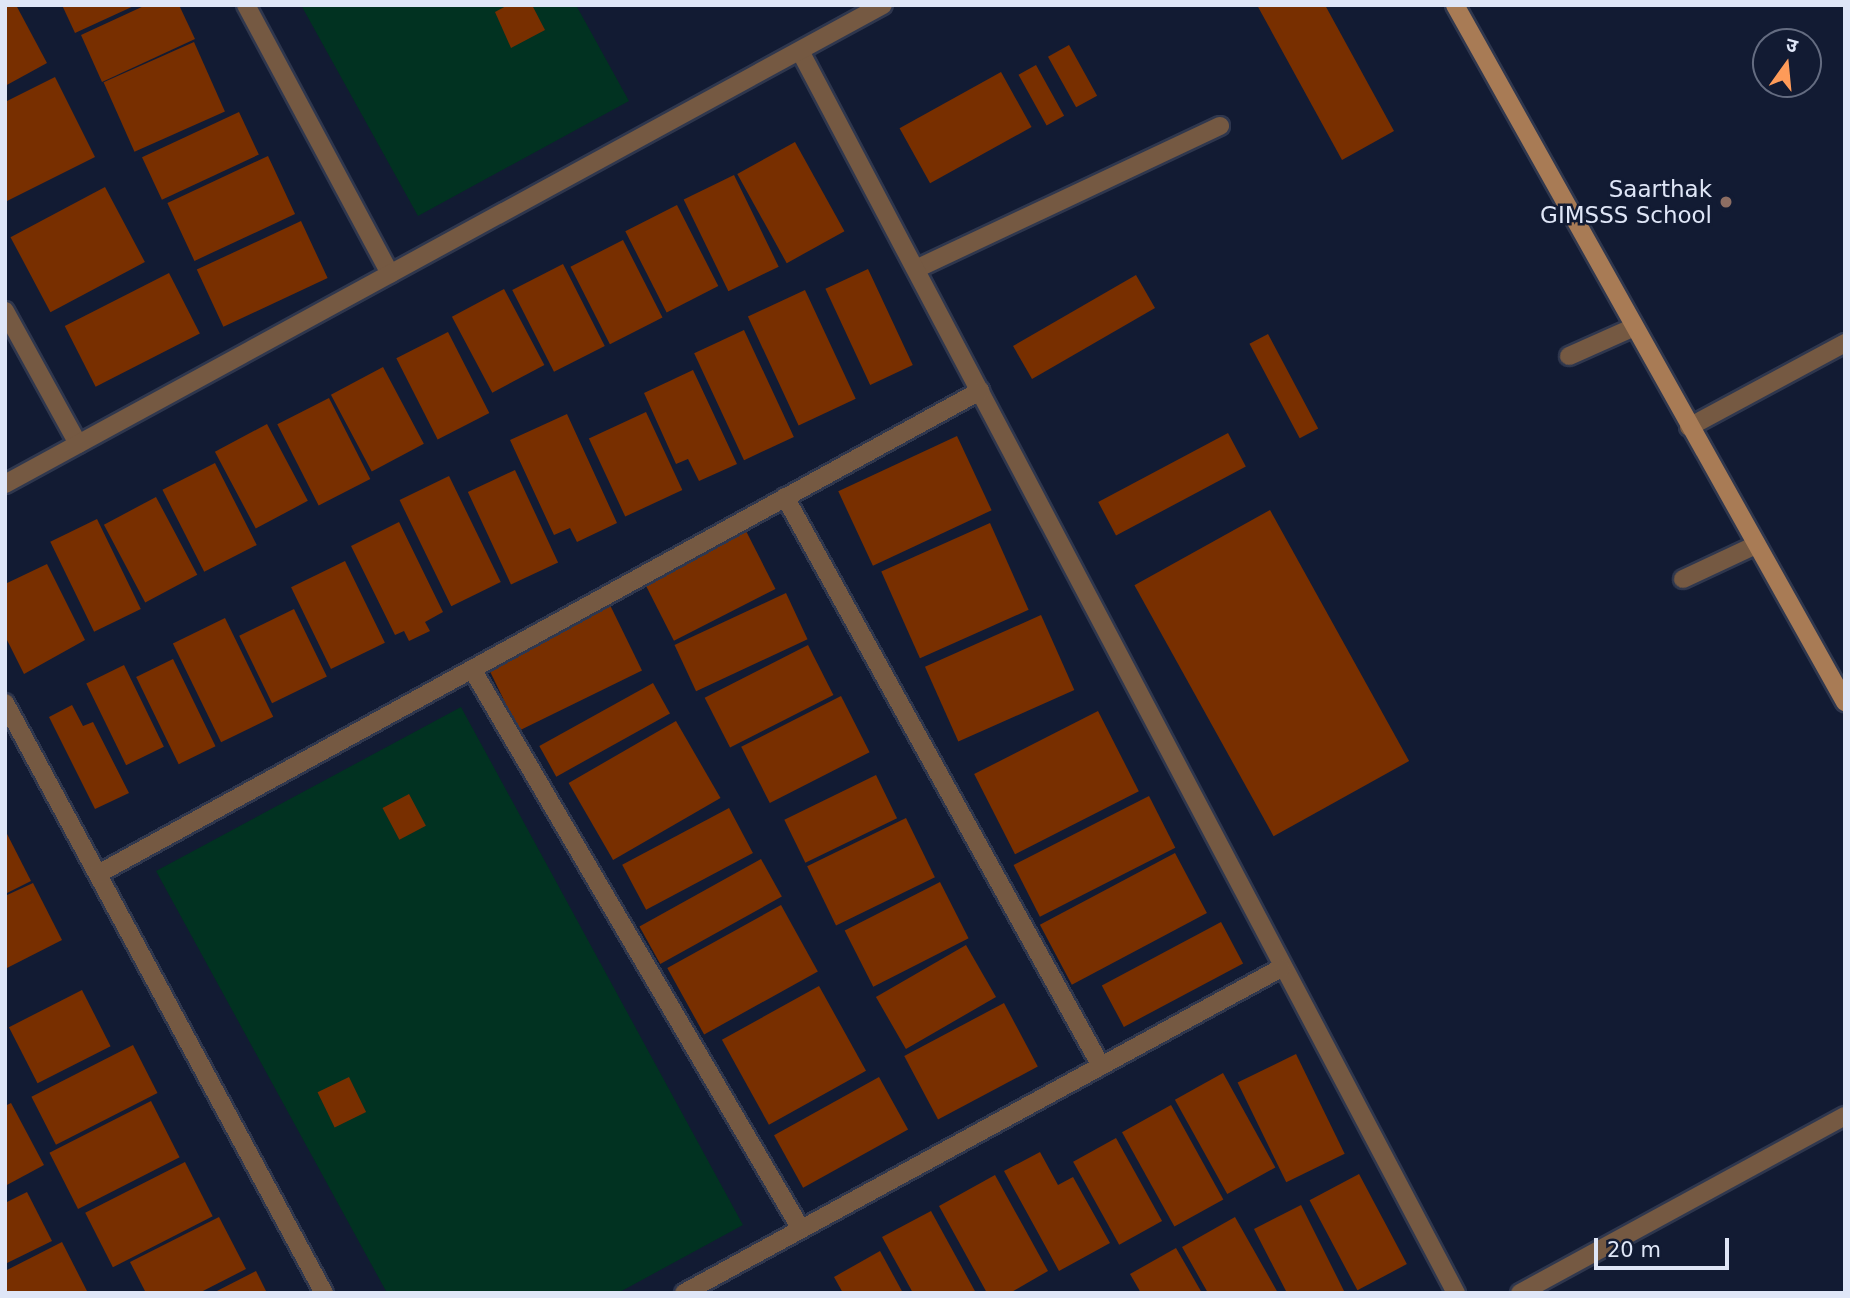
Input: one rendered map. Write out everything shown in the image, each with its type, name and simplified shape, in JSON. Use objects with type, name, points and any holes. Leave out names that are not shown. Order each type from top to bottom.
[{"type":"street","points":[[246,5],[390,274]]},
{"type":"street","points":[[5,484],[883,5]]},
{"type":"street","points":[[1455,5],[1845,702]]},
{"type":"street","points":[[800,51],[1281,968],[1456,1293]]},
{"type":"street","points":[[916,269],[1220,126]]},
{"type":"street","points":[[5,311],[78,444]]},
{"type":"street","points":[[1569,356],[1634,327]]},
{"type":"street","points":[[1689,427],[1845,343]]},
{"type":"street","points":[[98,874],[980,391]]},
{"type":"street","points":[[785,497],[1101,1066]]},
{"type":"street","points":[[1683,579],[1756,545]]},
{"type":"street","points":[[472,669],[801,1229]]},
{"type":"street","points":[[5,703],[324,1293]]},
{"type":"street","points":[[684,1293],[1281,968]]},
{"type":"street","points":[[1520,1293],[1845,1115]]},
{"type":"green space","points":[[301,5],[576,5],[629,101],[418,216]]},
{"type":"green space","points":[[461,707],[743,1225],[618,1293],[387,1293],[156,871]]},
{"type":"building","points":[[5,5],[16,5],[47,63],[5,86]]},
{"type":"building","points":[[62,5],[136,5],[75,33]]},
{"type":"building","points":[[146,5],[179,5],[195,39],[102,82],[81,35]]},
{"type":"building","points":[[508,5],[532,5],[545,30],[511,48],[495,12]]},
{"type":"building","points":[[1257,5],[1325,5],[1394,131],[1342,160]]},
{"type":"building","points":[[194,42],[225,111],[134,152],[104,82]]},
{"type":"building","points":[[1069,45],[1097,96],[1076,107],[1048,57]]},
{"type":"building","points":[[1036,65],[1064,116],[1047,125],[1019,75]]},
{"type":"building","points":[[1001,72],[1032,127],[930,183],[900,128]]},
{"type":"building","points":[[55,77],[95,157],[5,202],[5,102]]},
{"type":"building","points":[[239,112],[259,155],[162,200],[142,157]]},
{"type":"building","points":[[795,142],[844,231],[787,263],[737,174]]},
{"type":"building","points":[[268,156],[295,214],[194,261],[167,203]]},
{"type":"building","points":[[734,175],[779,267],[728,291],[684,200]]},
{"type":"building","points":[[105,187],[145,262],[50,312],[11,237]]},
{"type":"building","points":[[677,205],[718,286],[667,312],[625,231]]},
{"type":"building","points":[[301,221],[328,278],[223,327],[197,270]]},
{"type":"building","points":[[623,240],[662,318],[610,344],[570,267]]},
{"type":"building","points":[[563,264],[605,346],[554,372],[512,290]]},
{"type":"building","points":[[868,269],[913,365],[870,385],[825,289]]},
{"type":"building","points":[[169,273],[200,334],[96,387],[65,326]]},
{"type":"building","points":[[1136,275],[1155,308],[1032,379],[1013,346]]},
{"type":"building","points":[[504,289],[544,365],[492,393],[452,317]]},
{"type":"building","points":[[805,290],[856,399],[799,425],[748,317]]},
{"type":"building","points":[[744,330],[794,437],[744,460],[694,353]]},
{"type":"building","points":[[448,332],[489,413],[438,439],[396,358]]},
{"type":"building","points":[[1268,334],[1318,428],[1300,438],[1249,344]]},
{"type":"building","points":[[383,367],[424,444],[372,472],[331,395]]},
{"type":"building","points":[[693,370],[737,464],[699,481],[688,459],[676,464],[644,393]]},
{"type":"building","points":[[329,398],[370,479],[319,505],[277,424]]},
{"type":"building","points":[[646,412],[682,490],[625,517],[589,439]]},
{"type":"building","points":[[567,414],[617,523],[577,542],[570,528],[554,535],[510,440]]},
{"type":"building","points":[[267,424],[308,501],[256,529],[215,452]]},
{"type":"building","points":[[1228,433],[1246,467],[1116,536],[1098,502]]},
{"type":"building","points":[[957,436],[992,510],[873,566],[838,491]]},
{"type":"building","points":[[215,463],[257,545],[204,572],[162,490]]},
{"type":"building","points":[[515,470],[558,562],[511,584],[468,492]]},
{"type":"building","points":[[449,476],[501,582],[451,606],[400,500]]},
{"type":"building","points":[[156,497],[197,575],[145,602],[104,525]]},
{"type":"building","points":[[1270,510],[1409,761],[1274,836],[1134,585]]},
{"type":"building","points":[[97,519],[141,609],[94,632],[50,542]]},
{"type":"building","points":[[399,522],[443,612],[425,622],[430,631],[409,641],[404,631],[395,635],[351,546]]},
{"type":"building","points":[[990,523],[1029,610],[920,658],[881,571]]},
{"type":"building","points":[[746,531],[776,589],[674,641],[644,583]]},
{"type":"building","points":[[345,561],[385,643],[331,669],[291,587]]},
{"type":"building","points":[[47,564],[85,640],[24,674],[5,636],[5,584]]},
{"type":"building","points":[[786,593],[808,639],[696,691],[675,645]]},
{"type":"building","points":[[610,605],[642,671],[519,731],[487,665]]},
{"type":"building","points":[[294,609],[327,676],[272,703],[239,636]]},
{"type":"building","points":[[1041,615],[1074,690],[958,742],[925,667]]},
{"type":"building","points":[[225,618],[273,717],[221,742],[173,643]]},
{"type":"building","points":[[808,645],[833,695],[730,748],[705,698]]},
{"type":"building","points":[[173,659],[216,746],[179,764],[136,677]]},
{"type":"building","points":[[124,665],[164,747],[126,765],[86,683]]},
{"type":"building","points":[[653,683],[670,714],[556,777],[539,746]]},
{"type":"building","points":[[841,696],[870,752],[770,803],[741,747]]},
{"type":"building","points":[[72,705],[83,726],[93,722],[129,793],[95,809],[49,717]]},
{"type":"building","points":[[1098,711],[1139,791],[1015,854],[974,774]]},
{"type":"building","points":[[676,721],[720,798],[613,860],[569,783]]},
{"type":"building","points":[[876,775],[897,818],[805,863],[784,820]]},
{"type":"building","points":[[409,794],[426,826],[399,840],[383,808]]},
{"type":"building","points":[[1149,796],[1175,848],[1040,917],[1014,865]]},
{"type":"building","points":[[729,808],[753,853],[646,910],[622,865]]},
{"type":"building","points":[[906,818],[935,877],[836,926],[807,866]]},
{"type":"building","points":[[5,830],[31,881],[5,894]]},
{"type":"building","points":[[1175,853],[1207,913],[1072,985],[1040,925]]},
{"type":"building","points":[[761,859],[782,897],[660,964],[639,926]]},
{"type":"building","points":[[940,882],[969,938],[873,987],[845,931]]},
{"type":"building","points":[[33,883],[62,940],[5,969],[5,896]]},
{"type":"building","points":[[781,905],[818,971],[704,1034],[667,968]]},
{"type":"building","points":[[1221,922],[1243,963],[1124,1027],[1102,985]]},
{"type":"building","points":[[966,945],[996,997],[906,1049],[876,997]]},
{"type":"building","points":[[819,986],[866,1071],[769,1125],[722,1040]]},
{"type":"building","points":[[82,990],[111,1046],[38,1083],[9,1027]]},
{"type":"building","points":[[1004,1003],[1038,1067],[938,1120],[904,1056]]},
{"type":"building","points":[[133,1045],[158,1093],[56,1145],[31,1097]]},
{"type":"building","points":[[1296,1054],[1345,1154],[1286,1182],[1238,1082]]},
{"type":"building","points":[[1223,1073],[1275,1167],[1227,1194],[1175,1100]]},
{"type":"building","points":[[349,1077],[366,1112],[335,1127],[318,1092]]},
{"type":"building","points":[[879,1077],[908,1129],[803,1188],[774,1135]]},
{"type":"building","points":[[151,1101],[180,1157],[78,1209],[49,1153]]},
{"type":"building","points":[[11,1103],[44,1165],[5,1186],[5,1106]]},
{"type":"building","points":[[1171,1105],[1223,1199],[1174,1227],[1122,1132]]},
{"type":"building","points":[[1116,1138],[1162,1221],[1119,1245],[1073,1162]]},
{"type":"building","points":[[1040,1152],[1058,1185],[1073,1177],[1110,1243],[1059,1271],[1004,1171]]},
{"type":"building","points":[[185,1162],[213,1216],[113,1267],[85,1213]]},
{"type":"building","points":[[1359,1174],[1407,1264],[1357,1290],[1310,1200]]},
{"type":"building","points":[[995,1175],[1048,1271],[1010,1293],[987,1293],[939,1206]]},
{"type":"building","points":[[27,1192],[52,1241],[5,1264],[5,1203]]},
{"type":"building","points":[[1301,1205],[1345,1293],[1287,1293],[1254,1229]]},
{"type":"building","points":[[931,1211],[976,1293],[913,1293],[882,1237]]},
{"type":"building","points":[[219,1217],[246,1269],[199,1293],[146,1293],[130,1262]]},
{"type":"building","points":[[1235,1217],[1278,1293],[1208,1293],[1182,1247]]},
{"type":"building","points":[[62,1242],[88,1293],[5,1293],[5,1271]]},
{"type":"building","points":[[1176,1248],[1202,1293],[1141,1293],[1130,1274]]},
{"type":"building","points":[[880,1251],[903,1293],[843,1293],[834,1277]]},
{"type":"building","points":[[256,1271],[267,1293],[213,1293]]},
{"type":"place","name":"Saarthak GIMSSS School","points":[[1726,202]]}]
